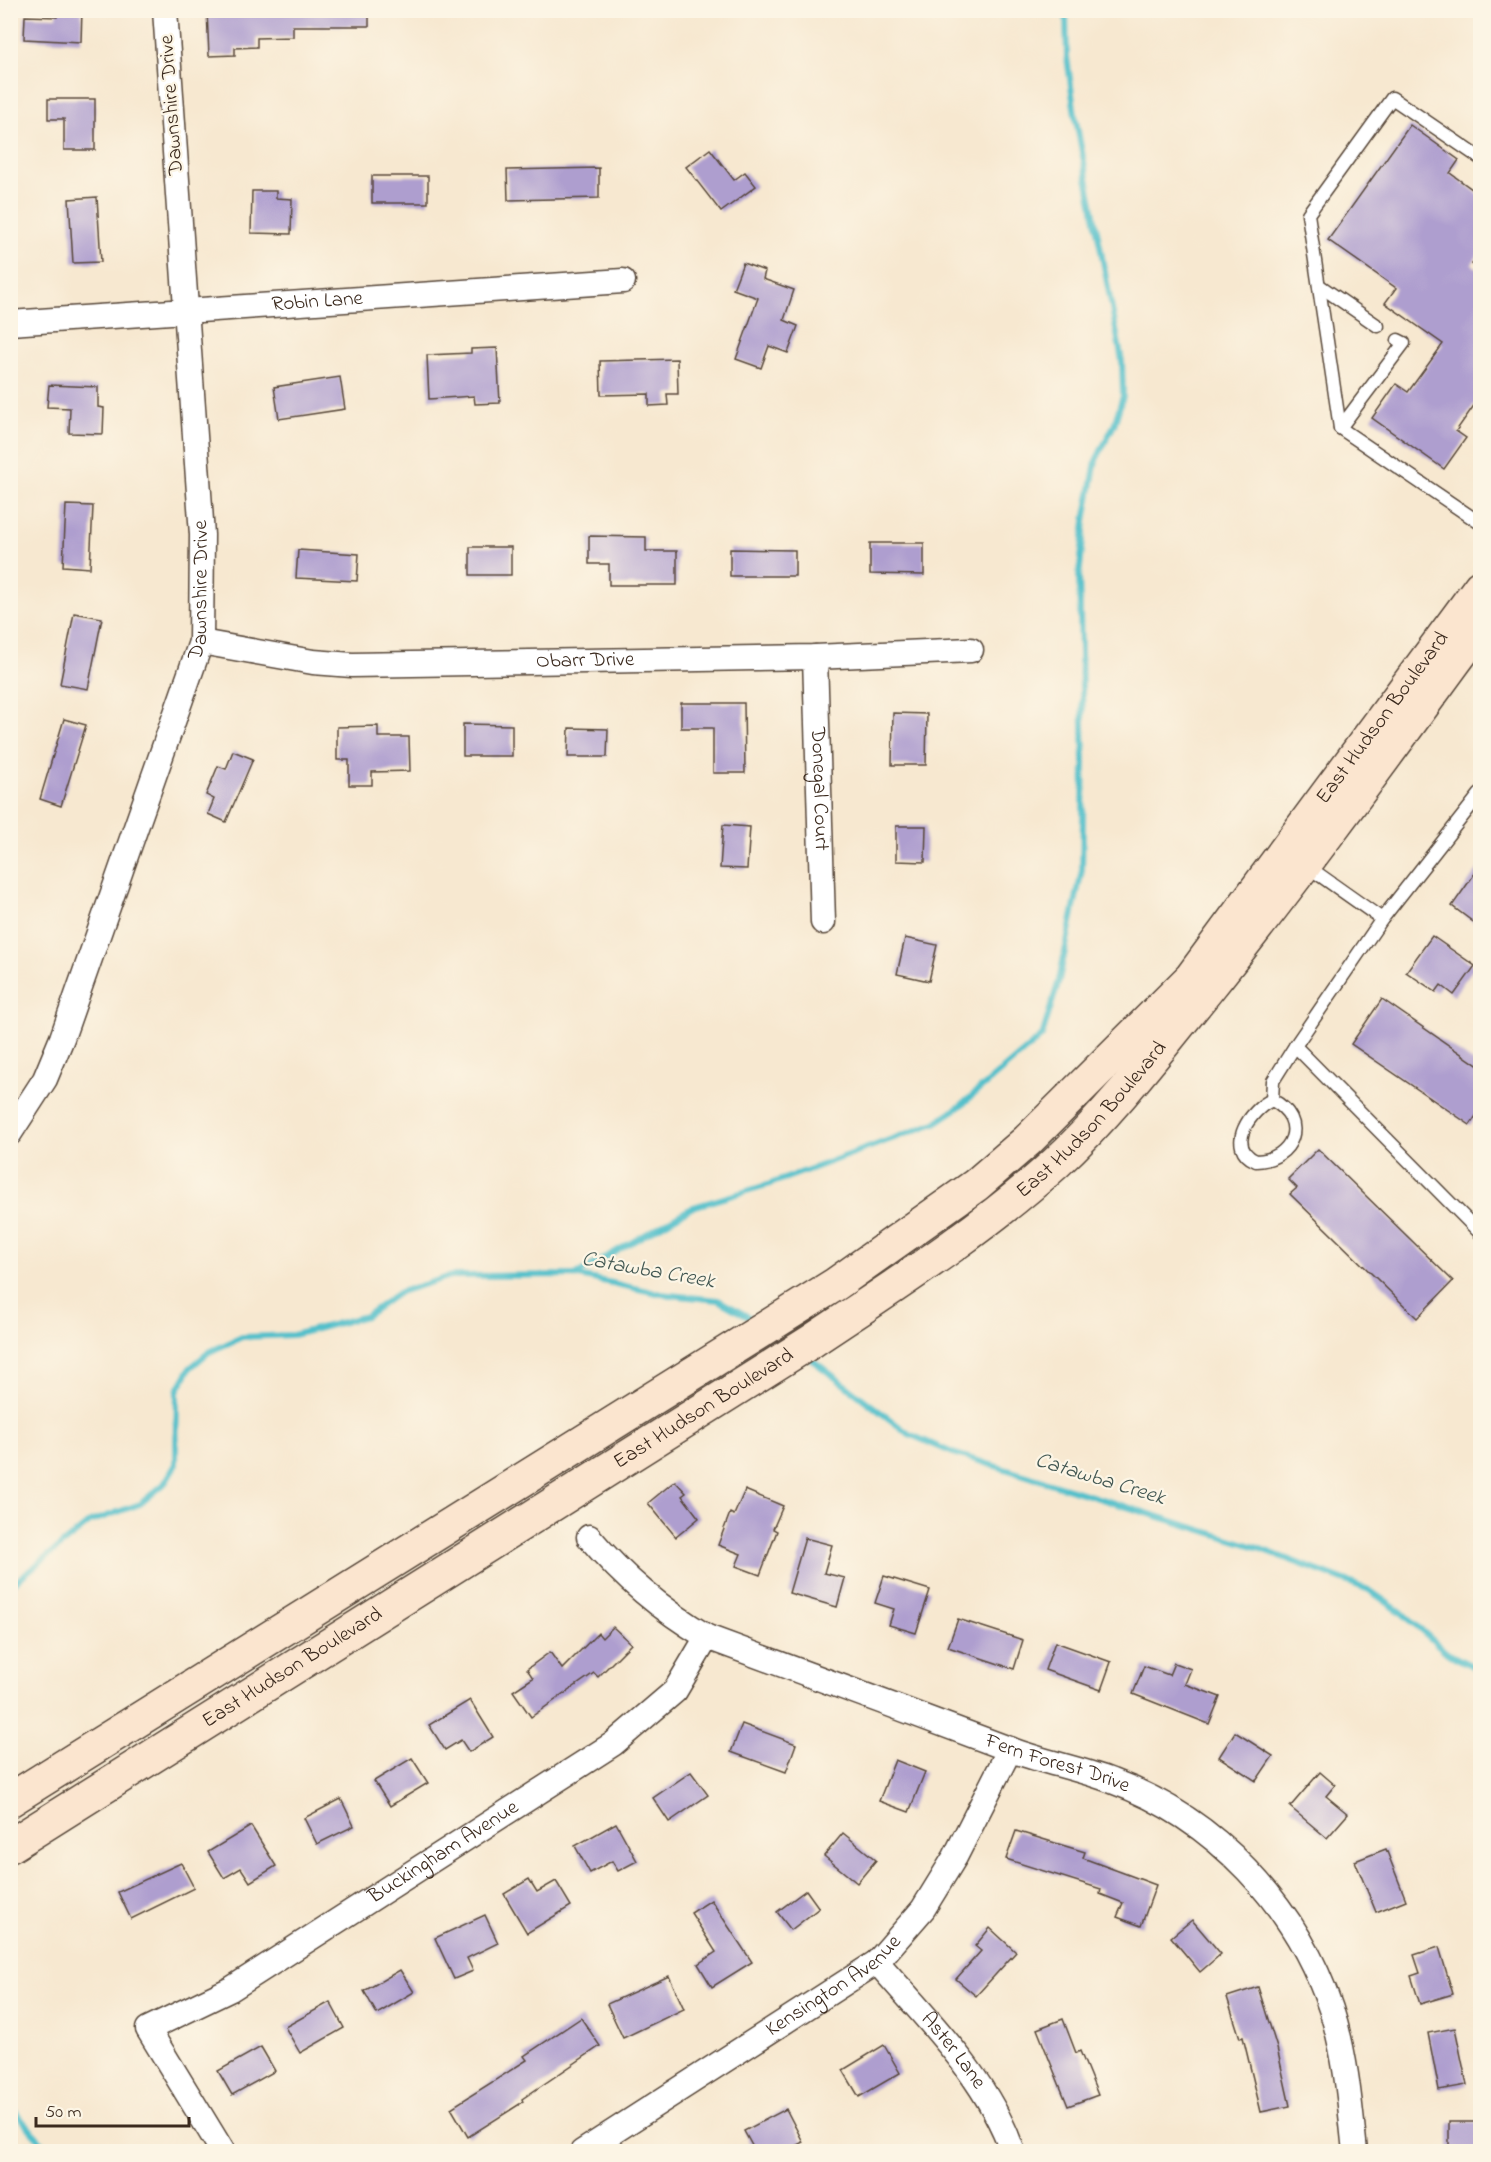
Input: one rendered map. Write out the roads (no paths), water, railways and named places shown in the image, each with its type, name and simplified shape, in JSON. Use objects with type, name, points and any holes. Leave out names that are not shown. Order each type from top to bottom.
[{"type":"main road","name":"East Hudson Boulevard","points":[[10,1800],[836,1284],[931,1219],[1027,1141],[1191,978],[1296,858],[1480,587]]},
{"type":"main road","name":"East Hudson Boulevard","points":[[10,1846],[868,1304],[922,1269],[988,1220],[1056,1162],[1114,1105],[1296,858],[1480,627]]},
{"type":"street","name":"Dawnshire Drive","points":[[10,1133],[45,1079],[62,1038],[201,642],[202,535],[165,10]]},
{"type":"street","name":"Robin Lane","points":[[10,323],[187,309],[623,281]]},
{"type":"street","name":"Obarr Drive","points":[[201,642],[313,662],[352,665],[815,657],[971,650]]},
{"type":"street","name":"Donegal Court","points":[[815,657],[823,922]]},
{"type":"street","name":"Fern Forest Drive","points":[[589,1537],[635,1587],[682,1622],[707,1636],[1048,1763],[1112,1781],[1170,1810],[1224,1848],[1269,1894],[1305,1949],[1331,2009],[1346,2073],[1355,2151]]},
{"type":"street","name":"Buckingham Avenue","points":[[223,2151],[148,2029],[231,1989],[613,1744],[675,1691],[707,1636]]},
{"type":"street","name":"Kensington Avenue","points":[[590,2149],[877,1962],[923,1909],[955,1857],[1010,1749]]},
{"type":"street","name":"Aster Lane","points":[[877,1962],[955,2049],[992,2102],[1013,2151]]},
{"type":"lane","points":[[1480,158],[1392,98],[1308,214],[1340,428],[1480,523]]},
{"type":"lane","points":[[1320,286],[1378,326]]},
{"type":"lane","points":[[1340,428],[1404,344],[1398,339]]},
{"type":"lane","points":[[1272,1100],[1273,1081],[1294,1046],[1382,919],[1480,794]]},
{"type":"lane","points":[[1296,858],[1382,919]]},
{"type":"lane","points":[[1294,1046],[1480,1233]]},
{"type":"lane","points":[[1272,1100],[1289,1111],[1294,1120],[1293,1134],[1284,1150],[1278,1155],[1256,1161],[1244,1153],[1240,1137],[1262,1104],[1272,1100]]},
{"type":"waterway","points":[[575,1275],[693,1207],[770,1184],[935,1123],[959,1107],[1042,1036],[1059,980],[1082,870],[1084,763],[1079,577],[1085,521],[1096,460],[1114,425],[1123,396],[1122,361],[1075,115],[1067,57],[1066,10]]},
{"type":"waterway","name":"Catawba Creek","points":[[10,1586],[90,1522],[140,1504],[164,1484],[176,1464],[177,1391],[190,1368],[209,1352],[242,1337],[293,1335],[366,1316],[400,1292],[451,1276],[575,1275],[661,1294],[718,1300],[756,1321]]},
{"type":"waterway","name":"Catawba Creek","points":[[807,1356],[909,1434],[953,1453],[1253,1546],[1369,1590],[1402,1613],[1447,1653],[1480,1670]]},
{"type":"waterway","points":[[10,2106],[50,2152]]}]
